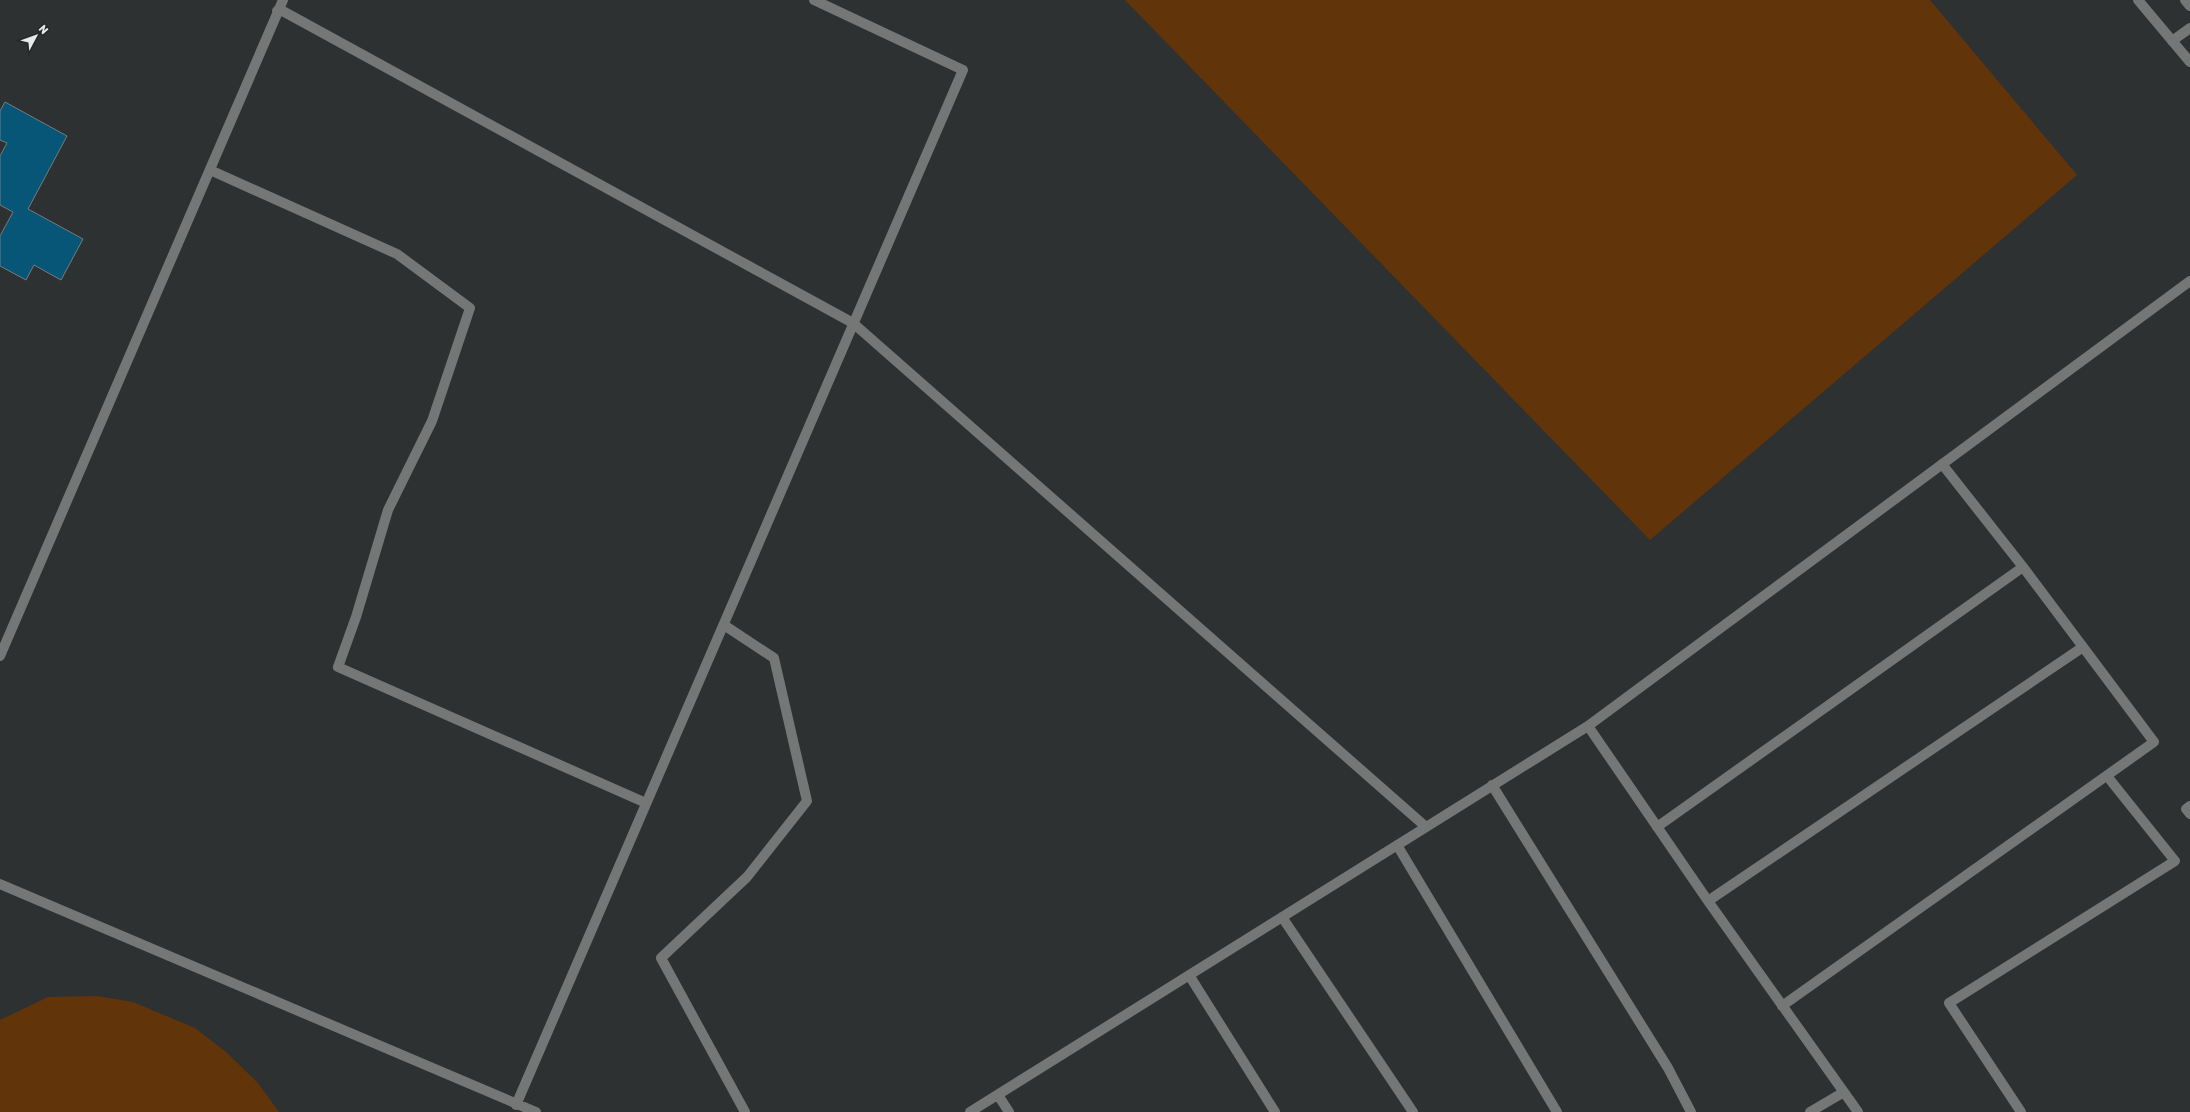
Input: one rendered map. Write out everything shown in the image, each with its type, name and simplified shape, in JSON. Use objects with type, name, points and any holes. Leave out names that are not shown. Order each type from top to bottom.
[{"type":"street","points":[[516,1105],[963,70],[814,0]]},
{"type":"street","points":[[2138,0],[2190,62]]},
{"type":"street","points":[[2185,0],[2190,6]]},
{"type":"street","points":[[0,656],[280,7],[853,323],[1426,827]]},
{"type":"street","points":[[2172,40],[2190,28]]},
{"type":"street","points":[[210,170],[396,254],[470,308],[432,421],[388,510],[356,617],[338,667],[646,803]]},
{"type":"street","points":[[970,1112],[1588,726],[2190,281]]},
{"type":"street","points":[[1782,1006],[2154,742],[2023,567],[1942,464]]},
{"type":"street","points":[[1657,827],[2023,567]]},
{"type":"street","points":[[724,625],[774,658],[808,801],[747,877],[661,958],[745,1112]]},
{"type":"street","points":[[1708,901],[2083,647]]},
{"type":"street","points":[[1588,726],[1708,901],[1858,1112]]},
{"type":"street","points":[[2021,1112],[1949,1003],[2175,860],[2107,776]]},
{"type":"street","points":[[1492,785],[1668,1068],[1691,1112]]},
{"type":"street","points":[[2190,806],[2186,809],[2190,814]]},
{"type":"street","points":[[1397,845],[1557,1112]]},
{"type":"street","points":[[0,884],[516,1105],[536,1112]]},
{"type":"street","points":[[1282,917],[1413,1112]]},
{"type":"street","points":[[1189,975],[1274,1112]]},
{"type":"street","points":[[1810,1112],[1844,1092]]},
{"type":"street","points":[[998,1094],[1009,1112]]},
{"type":"shaded area","points":[[1125,0],[1930,0],[2077,175],[1650,540]]},
{"type":"shaded area","points":[[97,996],[133,1002],[195,1028],[226,1052],[258,1083],[279,1112],[0,1112],[0,1020],[48,997]]},
{"type":"building","points":[[5,102],[67,136],[28,209],[83,239],[61,280],[34,265],[26,280],[0,266],[0,236],[13,212],[0,205],[0,156],[7,143],[0,140],[0,111]]}]
